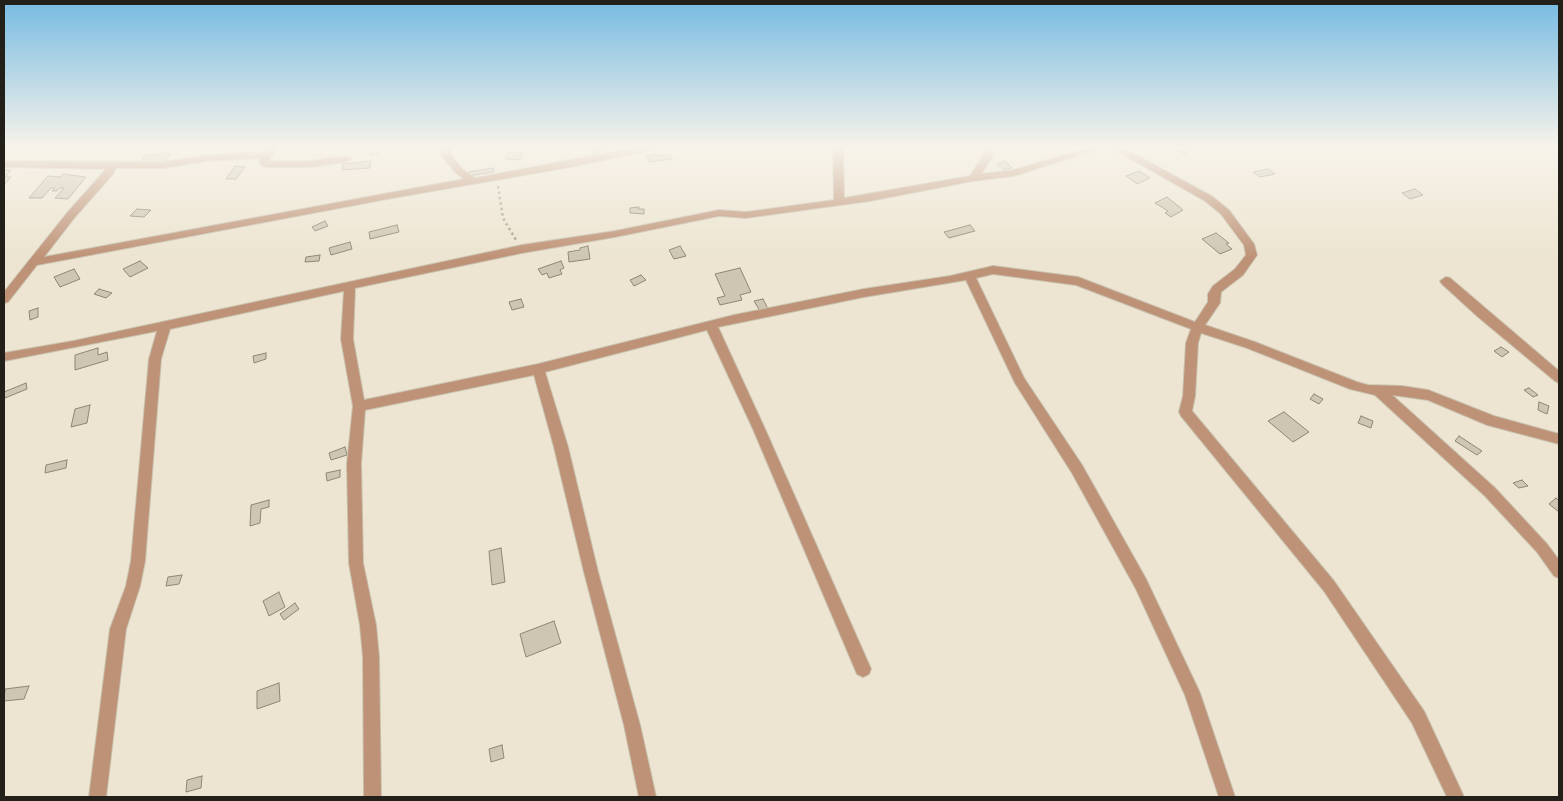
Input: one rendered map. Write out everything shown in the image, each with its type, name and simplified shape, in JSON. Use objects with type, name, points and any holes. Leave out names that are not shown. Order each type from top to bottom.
[{"type":"street","points":[[4,300],[70,216],[100,183]]},
{"type":"street","points":[[35,262],[459,183]]},
{"type":"street","points":[[839,183],[839,202]]},
{"type":"street","points":[[4,357],[73,345],[522,249],[615,234],[719,212],[746,215],[870,198],[945,183]]},
{"type":"street","points":[[1185,183],[1225,212],[1249,244],[1252,255],[1239,272],[1217,289],[1214,294],[1214,303],[1198,327],[1192,342],[1189,396],[1184,412],[1330,586],[1418,717],[1456,797]]},
{"type":"street","points":[[359,406],[387,402],[538,369],[711,325],[864,293],[923,285],[993,270],[1065,278],[1092,286],[1198,327],[1251,345],[1354,386],[1379,391],[1402,391],[1428,396],[1442,400],[1492,422],[1530,430],[1559,439]]},
{"type":"street","points":[[969,275],[1019,380],[1077,469],[1141,584],[1192,694],[1228,797]]},
{"type":"street","points":[[1446,281],[1559,378]]},
{"type":"street","points":[[350,286],[348,339],[359,406],[354,464],[356,564],[368,625],[371,657],[372,797]]},
{"type":"street","points":[[97,797],[118,629],[133,586],[138,561],[155,359],[164,325]]},
{"type":"street","points":[[711,325],[759,429],[863,669]]},
{"type":"street","points":[[538,369],[561,447],[591,572],[632,725],[648,797]]},
{"type":"street","points":[[1379,391],[1490,492],[1542,548],[1559,571]]},
{"type":"path","points":[[499,183],[503,218],[522,249]]},
{"type":"building","points":[[42,183],[81,183],[68,199],[55,198],[64,188],[52,191],[55,188],[51,188],[42,198],[29,198]]},
{"type":"building","points":[[1415,189],[1423,195],[1410,199],[1402,193]]},
{"type":"building","points":[[1167,197],[1183,210],[1171,217],[1165,213],[1168,211],[1155,203]]},
{"type":"building","points":[[639,207],[638,209],[644,209],[644,214],[630,213],[630,208]]},
{"type":"building","points":[[137,209],[151,210],[144,217],[130,216]]},
{"type":"building","points":[[325,221],[328,226],[315,231],[312,227]]},
{"type":"building","points":[[397,225],[399,232],[370,239],[369,232]]},
{"type":"building","points":[[970,225],[975,231],[949,238],[944,232]]},
{"type":"building","points":[[1216,233],[1229,243],[1226,244],[1232,249],[1220,254],[1202,239]]},
{"type":"building","points":[[350,242],[352,249],[331,255],[329,248]]},
{"type":"building","points":[[588,246],[590,259],[569,262],[568,252],[580,250],[580,248]]},
{"type":"building","points":[[680,246],[686,256],[674,259],[669,250]]},
{"type":"building","points":[[320,255],[319,261],[305,262],[306,257]]},
{"type":"building","points":[[140,261],[148,268],[130,277],[123,269]]},
{"type":"building","points":[[561,261],[564,268],[560,270],[562,274],[549,278],[547,273],[542,275],[538,269]]},
{"type":"building","points":[[740,268],[751,292],[740,295],[742,300],[720,305],[717,298],[725,296],[715,274]]},
{"type":"building","points":[[74,269],[80,279],[60,287],[54,277]]},
{"type":"building","points":[[641,275],[646,280],[634,286],[630,280]]},
{"type":"building","points":[[99,289],[112,293],[106,298],[94,294]]},
{"type":"building","points":[[521,299],[524,307],[512,310],[509,302]]},
{"type":"building","points":[[763,299],[768,309],[760,311],[754,301]]},
{"type":"building","points":[[38,308],[38,317],[30,320],[29,311]]},
{"type":"building","points":[[1501,347],[1509,352],[1502,357],[1494,351]]},
{"type":"building","points":[[98,348],[98,355],[107,352],[108,360],[75,370],[75,355]]},
{"type":"building","points":[[266,353],[266,359],[254,363],[253,356]]},
{"type":"building","points":[[26,383],[27,389],[5,398],[4,392]]},
{"type":"building","points":[[1529,388],[1538,395],[1533,397],[1524,390]]},
{"type":"building","points":[[1314,394],[1323,399],[1319,404],[1310,399]]},
{"type":"building","points":[[1539,402],[1549,406],[1547,414],[1538,410]]},
{"type":"building","points":[[90,405],[87,423],[71,427],[75,409]]},
{"type":"building","points":[[1284,412],[1309,432],[1293,442],[1268,421]]},
{"type":"building","points":[[1361,416],[1373,421],[1371,428],[1358,423]]},
{"type":"building","points":[[1459,436],[1482,451],[1477,455],[1455,441]]},
{"type":"building","points":[[345,447],[347,455],[331,460],[329,453]]},
{"type":"building","points":[[67,460],[66,468],[45,473],[46,465]]},
{"type":"building","points":[[340,470],[340,477],[327,481],[326,473]]},
{"type":"building","points":[[1522,480],[1528,486],[1519,488],[1513,483]]},
{"type":"building","points":[[1556,498],[1559,501],[1559,512],[1549,504]]},
{"type":"building","points":[[269,500],[269,507],[261,509],[260,523],[250,526],[251,505]]},
{"type":"building","points":[[501,548],[505,582],[492,585],[489,551]]},
{"type":"building","points":[[182,575],[179,584],[166,586],[168,577]]},
{"type":"building","points":[[279,592],[285,607],[269,616],[263,601]]},
{"type":"building","points":[[295,603],[299,609],[284,620],[280,614]]},
{"type":"building","points":[[554,621],[561,643],[526,657],[520,634]]},
{"type":"building","points":[[279,683],[280,701],[257,709],[257,691]]},
{"type":"building","points":[[29,686],[24,699],[4,701],[5,689]]},
{"type":"building","points":[[502,745],[504,758],[491,762],[489,749]]},
{"type":"building","points":[[202,776],[201,788],[186,792],[187,780]]}]
